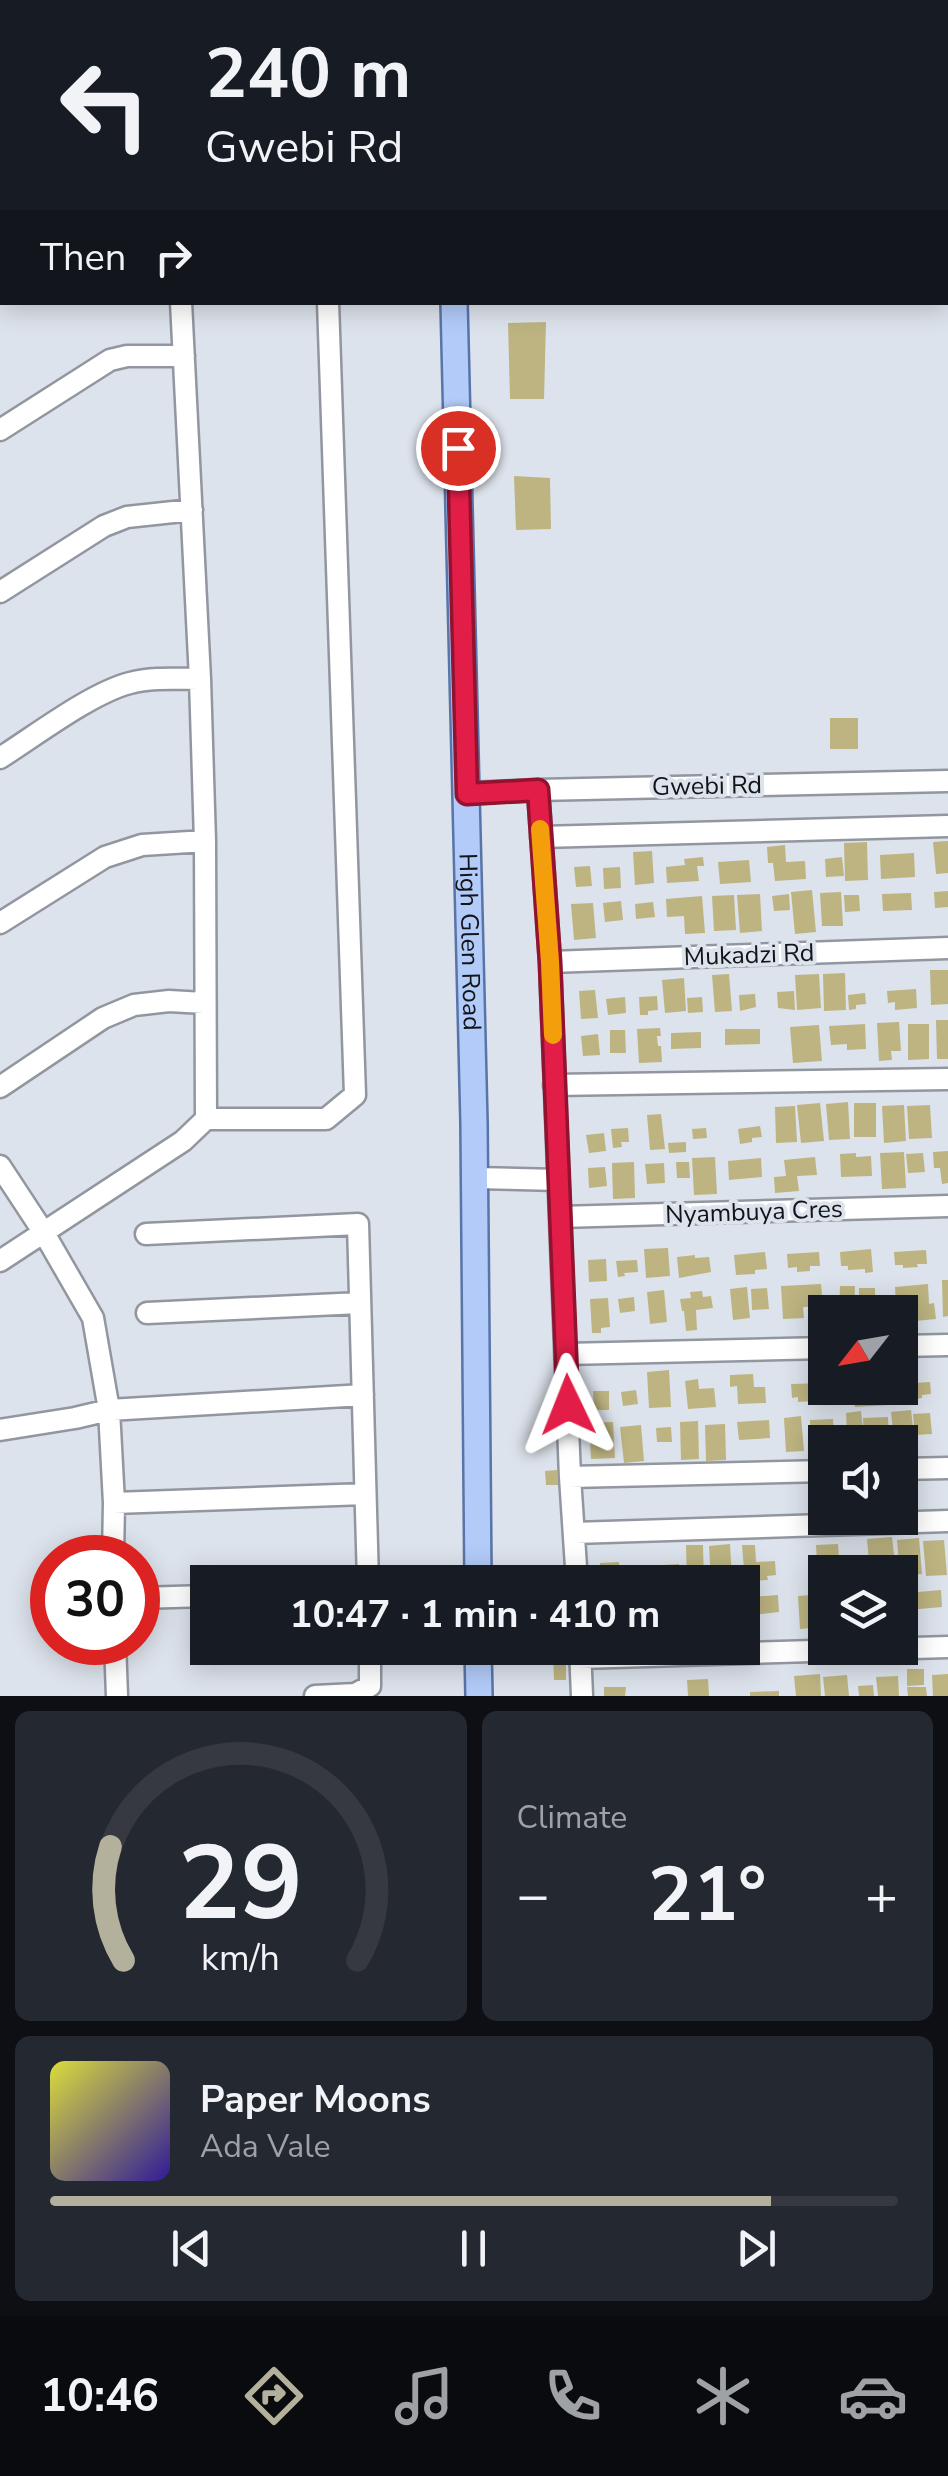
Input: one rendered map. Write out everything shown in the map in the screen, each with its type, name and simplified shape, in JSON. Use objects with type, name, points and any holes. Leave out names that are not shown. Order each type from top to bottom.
[{"type":"main road","name":"High Glen Road","points":[[454,305],[475,1178],[478,1565]]},
{"type":"main road","points":[[478,1665],[479,1696]]},
{"type":"street","points":[[181,305],[205,841],[206,1120]]},
{"type":"street","points":[[0,1261],[182,1141],[206,1120],[326,1119],[355,1096],[328,305]]},
{"type":"street","points":[[0,430],[110,360],[127,356],[184,356]]},
{"type":"street","points":[[0,592],[104,526],[148,513],[192,510]]},
{"type":"street","points":[[0,758],[115,688],[151,680],[200,679]]},
{"type":"street","name":"Gwebi Rd","points":[[467,794],[948,782]]},
{"type":"street","points":[[538,790],[550,962],[576,1565]]},
{"type":"street","points":[[541,837],[948,826]]},
{"type":"street","points":[[0,923],[105,857],[142,845],[205,841]]},
{"type":"street","name":"Mukadzi Rd","points":[[550,962],[948,948]]},
{"type":"street","points":[[0,1086],[103,1018],[134,1005],[204,1004]]},
{"type":"street","points":[[554,1085],[948,1079]]},
{"type":"street","points":[[0,1166],[93,1318],[108,1410],[113,1535]]},
{"type":"street","points":[[475,1178],[558,1180]]},
{"type":"street","name":"Nyambuya Cres","points":[[560,1217],[948,1206]]},
{"type":"street","points":[[146,1234],[358,1224],[367,1565]]},
{"type":"street","points":[[147,1313],[360,1303]]},
{"type":"street","points":[[918,1346],[948,1345]]},
{"type":"street","points":[[566,1354],[808,1348]]},
{"type":"street","points":[[0,1430],[108,1410],[363,1395]]},
{"type":"street","points":[[918,1469],[948,1468]]},
{"type":"street","points":[[570,1478],[808,1471]]},
{"type":"street","points":[[114,1503],[365,1494]]},
{"type":"street","points":[[574,1533],[948,1521]]},
{"type":"street","points":[[160,1597],[190,1597]]},
{"type":"street","points":[[760,1650],[948,1647]]},
{"type":"street","points":[[116,1665],[117,1696]]},
{"type":"street","points":[[315,1696],[354,1694],[370,1686],[370,1665]]},
{"type":"street","points":[[581,1665],[582,1696]]},
{"type":"building","points":[[546,322],[544,399],[510,399],[508,323]]},
{"type":"building","points":[[514,476],[550,478],[551,529],[516,530]]},
{"type":"building","points":[[830,718],[858,718],[858,749],[830,749]]},
{"type":"building","points":[[948,841],[948,873],[936,874],[933,842]]},
{"type":"building","points":[[867,842],[868,880],[845,881],[844,843]]},
{"type":"building","points":[[785,845],[786,862],[805,861],[806,879],[775,881],[767,847]]},
{"type":"building","points":[[652,851],[654,883],[635,885],[633,852]]},
{"type":"building","points":[[914,853],[915,877],[881,879],[880,855]]},
{"type":"building","points":[[703,857],[704,866],[697,866],[699,881],[667,883],[666,867],[685,865],[684,859]]},
{"type":"building","points":[[842,857],[844,876],[826,877],[825,859]]},
{"type":"building","points":[[749,860],[751,882],[720,884],[718,862]]},
{"type":"building","points":[[590,866],[592,886],[576,887],[574,867]]},
{"type":"building","points":[[620,867],[621,888],[604,889],[603,868]]},
{"type":"building","points":[[812,890],[816,932],[795,934],[791,892]]},
{"type":"building","points":[[948,891],[948,907],[935,908],[934,892]]},
{"type":"building","points":[[841,892],[843,926],[822,926],[820,893]]},
{"type":"building","points":[[911,893],[912,910],[883,911],[882,894]]},
{"type":"building","points":[[760,894],[762,931],[740,933],[737,895]]},
{"type":"building","points":[[789,894],[790,910],[774,911],[772,896]]},
{"type":"building","points":[[734,895],[736,930],[714,931],[712,896]]},
{"type":"building","points":[[844,895],[859,895],[860,911],[845,912]]},
{"type":"building","points":[[702,896],[705,933],[685,934],[684,916],[667,917],[666,899]]},
{"type":"building","points":[[621,901],[623,920],[605,922],[603,903]]},
{"type":"building","points":[[653,902],[655,917],[636,919],[635,904]]},
{"type":"building","points":[[593,903],[596,938],[574,940],[571,904]]},
{"type":"building","points":[[930,970],[948,970],[948,1004],[931,1005]]},
{"type":"building","points":[[845,973],[846,1010],[824,1011],[823,974]]},
{"type":"building","points":[[729,974],[732,1011],[715,1012],[712,975]]},
{"type":"building","points":[[819,974],[821,1008],[797,1010],[795,975]]},
{"type":"building","points":[[684,978],[686,1011],[665,1013],[662,980]]},
{"type":"building","points":[[916,989],[917,1008],[895,1010],[895,1002],[888,1003],[887,991]]},
{"type":"building","points":[[595,990],[598,1018],[581,1019],[579,991]]},
{"type":"building","points":[[794,991],[795,1010],[778,1008],[777,992]]},
{"type":"building","points":[[865,993],[866,1004],[849,1010],[848,995]]},
{"type":"building","points":[[755,994],[756,1007],[740,1011],[739,995]]},
{"type":"building","points":[[657,996],[658,1010],[640,1015],[639,997]]},
{"type":"building","points":[[625,997],[626,1013],[608,1015],[606,999]]},
{"type":"building","points":[[702,997],[703,1012],[688,1013],[687,998]]},
{"type":"building","points":[[936,1020],[948,1020],[948,1059],[937,1059]]},
{"type":"building","points":[[899,1022],[901,1051],[891,1051],[892,1060],[879,1061],[877,1023]]},
{"type":"building","points":[[865,1024],[866,1049],[847,1050],[847,1044],[831,1045],[829,1026]]},
{"type":"building","points":[[908,1024],[929,1024],[929,1059],[908,1060]]},
{"type":"building","points":[[819,1025],[822,1061],[793,1063],[790,1027]]},
{"type":"building","points":[[660,1028],[661,1036],[657,1036],[662,1062],[639,1063],[637,1029]]},
{"type":"building","points":[[725,1029],[760,1029],[760,1044],[725,1045]]},
{"type":"building","points":[[610,1030],[625,1030],[626,1053],[610,1053]]},
{"type":"building","points":[[701,1032],[701,1048],[671,1049],[671,1033]]},
{"type":"building","points":[[598,1034],[600,1055],[583,1056],[581,1036]]},
{"type":"building","points":[[848,1102],[850,1139],[829,1140],[826,1104]]},
{"type":"building","points":[[820,1103],[824,1141],[801,1143],[797,1105]]},
{"type":"building","points":[[854,1103],[876,1103],[876,1137],[854,1137]]},
{"type":"building","points":[[904,1105],[906,1141],[884,1143],[882,1106]]},
{"type":"building","points":[[930,1105],[932,1138],[909,1139],[907,1106]]},
{"type":"building","points":[[795,1106],[797,1142],[776,1143],[775,1107]]},
{"type":"building","points":[[661,1114],[665,1149],[650,1150],[647,1115]]},
{"type":"building","points":[[760,1126],[762,1137],[740,1144],[738,1129]]},
{"type":"building","points":[[628,1128],[629,1142],[613,1148],[611,1129]]},
{"type":"building","points":[[706,1128],[707,1138],[693,1139],[692,1129]]},
{"type":"building","points":[[604,1133],[606,1151],[589,1153],[586,1135]]},
{"type":"building","points":[[686,1142],[686,1152],[669,1153],[668,1143]]},
{"type":"building","points":[[948,1151],[948,1183],[942,1184],[940,1168],[934,1168],[933,1152]]},
{"type":"building","points":[[904,1152],[906,1188],[882,1189],[880,1153]]},
{"type":"building","points":[[856,1153],[856,1157],[871,1156],[872,1176],[841,1177],[840,1154]]},
{"type":"building","points":[[923,1153],[925,1172],[908,1173],[906,1154]]},
{"type":"building","points":[[715,1157],[717,1194],[694,1195],[692,1158]]},
{"type":"building","points":[[815,1157],[817,1175],[797,1176],[799,1191],[775,1193],[774,1177],[786,1176],[784,1160]]},
{"type":"building","points":[[761,1158],[762,1177],[729,1180],[728,1161]]},
{"type":"building","points":[[634,1162],[635,1198],[613,1199],[612,1163]]},
{"type":"building","points":[[676,1162],[689,1162],[690,1178],[677,1178]]},
{"type":"building","points":[[664,1163],[665,1183],[647,1184],[645,1164]]},
{"type":"building","points":[[605,1167],[607,1186],[589,1188],[588,1168]]},
{"type":"building","points":[[668,1248],[670,1276],[646,1278],[644,1249]]},
{"type":"building","points":[[871,1249],[873,1272],[841,1266],[840,1252]]},
{"type":"building","points":[[926,1250],[927,1264],[903,1268],[895,1265],[894,1252]]},
{"type":"building","points":[[765,1252],[767,1269],[736,1275],[734,1255]]},
{"type":"building","points":[[819,1252],[820,1266],[797,1272],[797,1267],[788,1268],[787,1254]]},
{"type":"building","points":[[677,1257],[709,1257],[711,1272],[679,1278]]},
{"type":"building","points":[[606,1259],[607,1281],[589,1282],[588,1260]]},
{"type":"building","points":[[637,1260],[638,1272],[618,1277],[616,1261]]},
{"type":"building","points":[[942,1280],[948,1280],[948,1316],[943,1317]]},
{"type":"building","points":[[821,1284],[822,1295],[808,1295],[804,1318],[783,1319],[781,1286]]},
{"type":"building","points":[[928,1284],[929,1304],[934,1303],[936,1319],[918,1321],[918,1295],[895,1295],[895,1287]]},
{"type":"building","points":[[840,1286],[855,1286],[855,1295],[840,1295]]},
{"type":"building","points":[[747,1287],[750,1318],[733,1320],[730,1289]]},
{"type":"building","points":[[767,1288],[769,1309],[752,1310],[751,1289]]},
{"type":"building","points":[[859,1288],[875,1288],[875,1295],[859,1295]]},
{"type":"building","points":[[664,1290],[667,1322],[650,1324],[647,1292]]},
{"type":"building","points":[[702,1291],[703,1297],[711,1296],[713,1308],[696,1310],[697,1330],[686,1331],[680,1299],[691,1298],[690,1292]]},
{"type":"building","points":[[634,1297],[635,1311],[620,1313],[618,1299]]},
{"type":"building","points":[[608,1298],[610,1327],[592,1333],[590,1299]]},
{"type":"building","points":[[669,1370],[671,1407],[649,1408],[647,1372]]},
{"type":"building","points":[[753,1374],[754,1387],[765,1387],[766,1403],[738,1404],[737,1386],[730,1387],[730,1375]]},
{"type":"building","points":[[698,1379],[699,1389],[714,1388],[716,1407],[688,1409],[685,1381]]},
{"type":"building","points":[[930,1382],[931,1394],[918,1399],[918,1383]]},
{"type":"building","points":[[808,1383],[808,1401],[792,1398],[791,1384]]},
{"type":"building","points":[[636,1390],[638,1404],[623,1406],[621,1392]]},
{"type":"building","points":[[593,1391],[609,1391],[609,1410],[594,1410]]},
{"type":"building","points":[[911,1410],[913,1425],[892,1425],[891,1412]]},
{"type":"building","points":[[861,1411],[862,1425],[847,1425],[846,1413]]},
{"type":"building","points":[[930,1413],[932,1434],[918,1435],[913,1414]]},
{"type":"building","points":[[801,1416],[804,1451],[786,1452],[784,1418]]},
{"type":"building","points":[[888,1417],[888,1425],[863,1425],[863,1418]]},
{"type":"building","points":[[833,1419],[833,1425],[810,1425],[810,1420]]},
{"type":"building","points":[[769,1420],[770,1438],[739,1440],[737,1422]]},
{"type":"building","points":[[698,1421],[699,1459],[681,1460],[680,1422]]},
{"type":"building","points":[[613,1422],[615,1458],[591,1459],[589,1423]]},
{"type":"building","points":[[725,1424],[726,1460],[706,1461],[705,1425]]},
{"type":"building","points":[[641,1425],[644,1461],[624,1463],[620,1427]]},
{"type":"building","points":[[671,1427],[672,1442],[657,1442],[656,1428]]},
{"type":"building","points":[[557,1470],[558,1485],[546,1485],[545,1471]]},
{"type":"building","points":[[892,1537],[894,1555],[868,1555],[867,1539]]},
{"type":"building","points":[[919,1538],[922,1574],[918,1574],[918,1555],[898,1555],[897,1540]]},
{"type":"building","points":[[944,1540],[947,1575],[926,1576],[923,1541]]},
{"type":"building","points":[[730,1544],[731,1565],[710,1565],[709,1546]]},
{"type":"building","points":[[838,1544],[839,1555],[817,1555],[816,1545]]},
{"type":"building","points":[[686,1545],[703,1545],[704,1565],[687,1565]]},
{"type":"building","points":[[742,1545],[755,1545],[756,1562],[775,1561],[776,1575],[760,1580],[760,1565],[744,1565]]},
{"type":"building","points":[[941,1590],[942,1607],[918,1609],[918,1592]]},
{"type":"building","points":[[778,1595],[779,1612],[760,1614],[760,1596]]},
{"type":"building","points":[[808,1595],[808,1628],[800,1629],[798,1596]]},
{"type":"building","points":[[553,1665],[566,1665],[566,1680],[554,1680]]},
{"type":"building","points":[[907,1669],[924,1669],[924,1685],[907,1686]]},
{"type":"building","points":[[820,1674],[821,1696],[796,1696],[794,1676]]},
{"type":"building","points":[[948,1674],[948,1696],[933,1696],[932,1675]]},
{"type":"building","points":[[847,1675],[849,1696],[825,1696],[823,1677]]},
{"type":"building","points":[[898,1676],[899,1696],[878,1696],[876,1677]]},
{"type":"building","points":[[708,1679],[709,1696],[688,1696],[687,1680]]},
{"type":"building","points":[[873,1685],[874,1696],[859,1696],[858,1686]]},
{"type":"building","points":[[604,1687],[626,1687],[625,1696],[604,1696]]},
{"type":"building","points":[[907,1687],[926,1687],[927,1696],[908,1696]]},
{"type":"building","points":[[779,1691],[779,1696],[750,1696],[750,1692]]},
{"type":"slow traffic","points":[[540,829],[553,1035]]},
{"type":"route","points":[[458,448],[467,794],[538,790],[550,962],[568,1405]]}]
